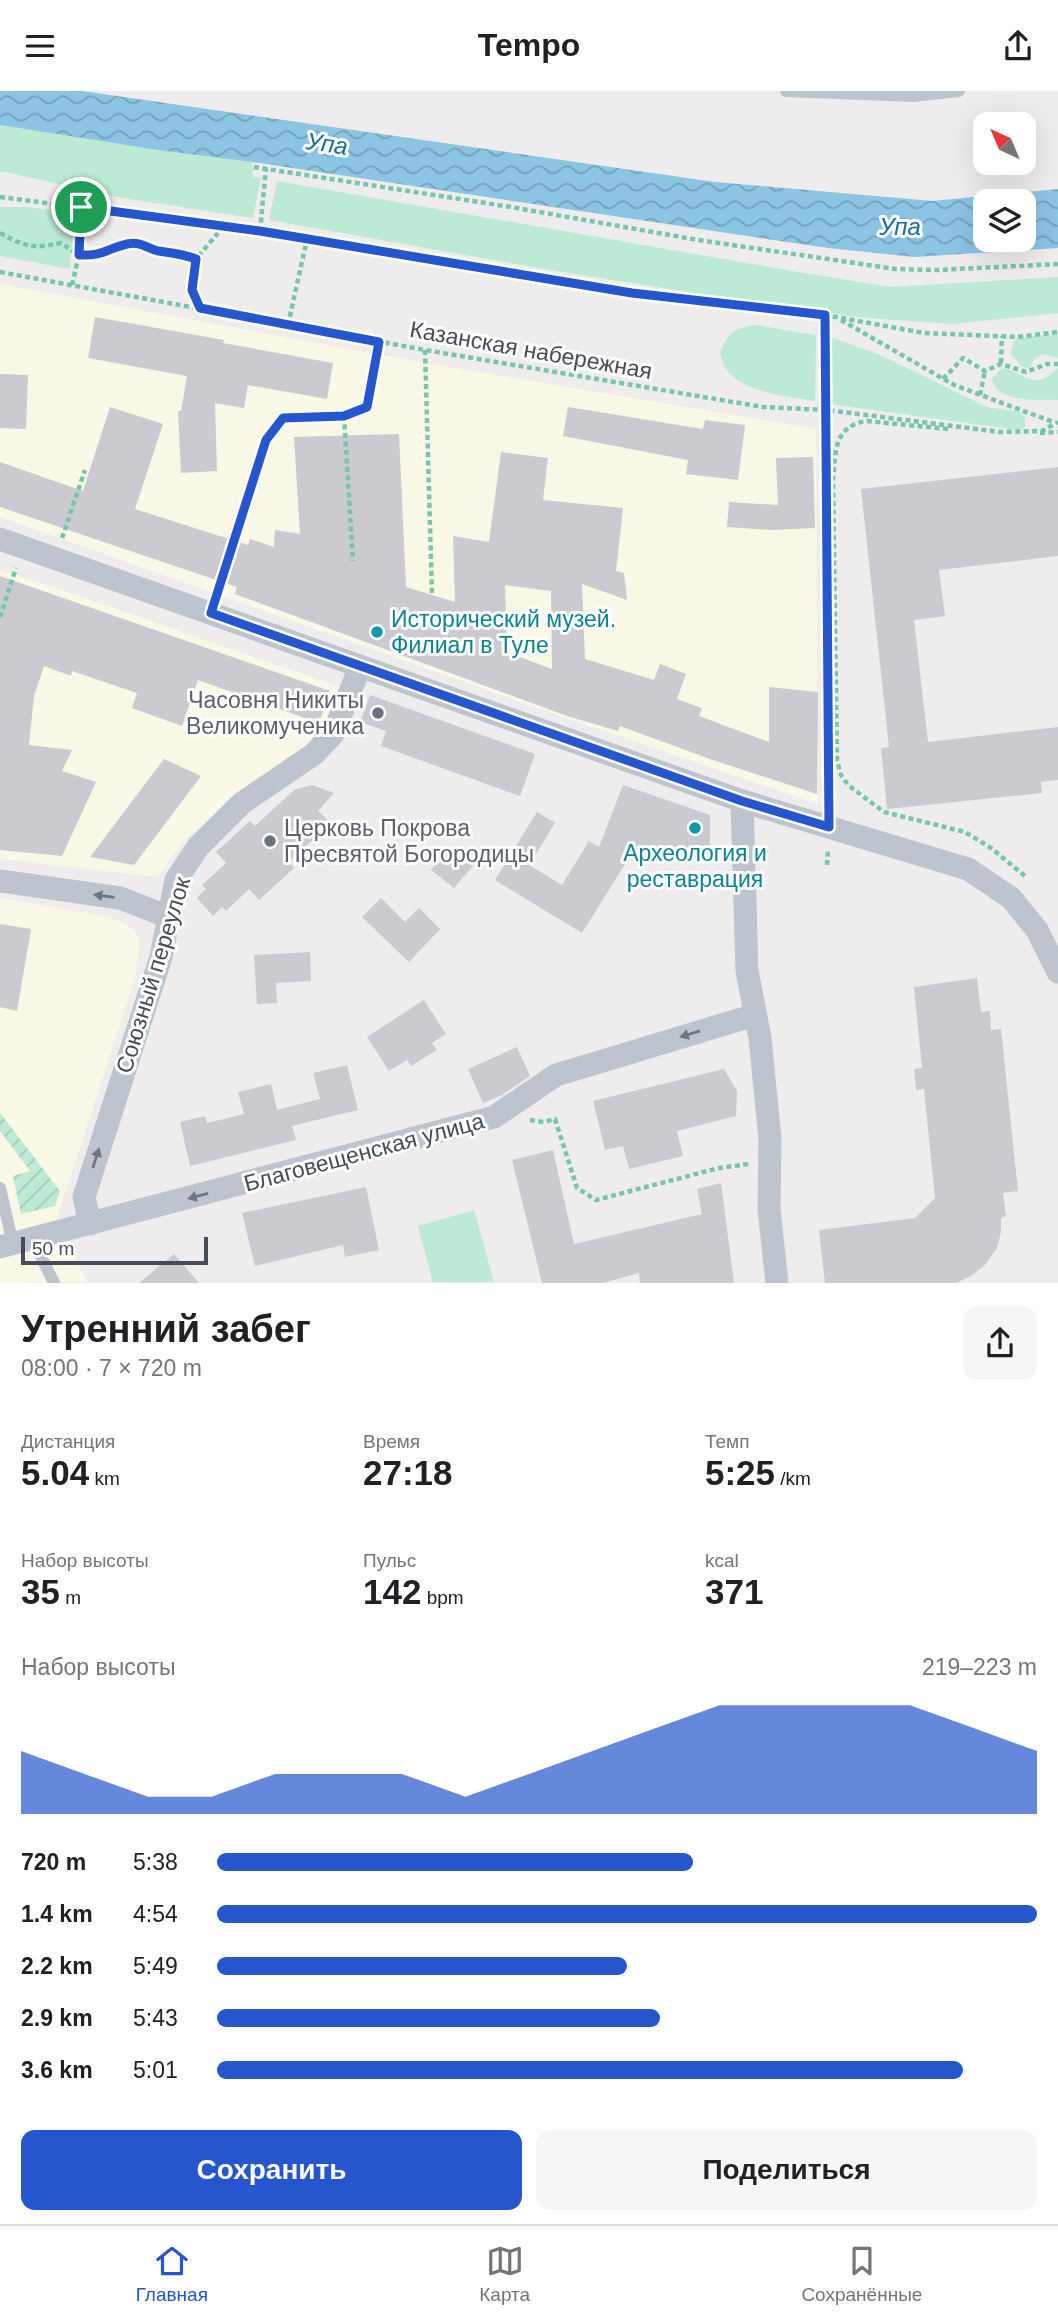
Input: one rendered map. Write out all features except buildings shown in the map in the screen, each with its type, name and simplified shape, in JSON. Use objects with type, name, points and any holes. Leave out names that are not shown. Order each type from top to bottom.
[{"type":"street","points":[[0,539],[742,801],[968,869],[1011,898],[1037,930],[1058,972]]},
{"type":"street","name":"Союзный переулок","points":[[90,1224],[84,1198],[161,957],[176,880],[198,847],[242,803],[314,754],[333,734],[360,667]]},
{"type":"street","points":[[742,801],[747,971],[760,1038],[770,1139],[769,1209],[777,1283]]},
{"type":"street","points":[[0,881],[120,898],[169,917]]},
{"type":"street","name":"Благовещенская улица","points":[[15,1244],[494,1117],[556,1075],[755,1015]]},
{"type":"lane","points":[[786,91],[913,96],[959,91]]},
{"type":"lane","points":[[0,1188],[15,1244],[54,1283]]},
{"type":"path","points":[[254,167],[511,207],[698,240],[895,269],[937,270],[1058,264]]},
{"type":"path","points":[[260,231],[266,168]]},
{"type":"path","points":[[0,197],[260,231],[632,293],[825,315],[924,333],[1018,337],[1058,333]]},
{"type":"path","points":[[72,285],[79,255],[81,207]]},
{"type":"path","points":[[200,308],[192,290],[196,259],[224,226]]},
{"type":"path","points":[[0,233],[15,241],[38,247],[61,243],[79,255],[98,255],[126,244],[140,242],[156,250],[179,252],[196,259]]},
{"type":"path","points":[[288,325],[307,239]]},
{"type":"path","name":"Казанская набережная","points":[[0,272],[379,342],[763,407],[827,410],[1000,432],[1042,431],[1056,422]]},
{"type":"path","points":[[825,315],[829,827],[827,866]]},
{"type":"path","points":[[837,317],[954,386],[1056,422]]},
{"type":"path","points":[[1001,364],[1002,336]]},
{"type":"path","points":[[211,613],[266,440],[283,418],[344,416],[367,407],[379,342]]},
{"type":"path","points":[[425,350],[432,595]]},
{"type":"path","points":[[943,379],[963,358],[985,371]]},
{"type":"path","points":[[985,371],[1001,364],[1027,372],[1047,364],[1058,364]]},
{"type":"path","points":[[981,395],[985,371]]},
{"type":"path","points":[[344,416],[353,561]]},
{"type":"path","points":[[1028,879],[991,848],[965,832],[884,812],[848,785],[841,775],[837,761],[833,480],[838,439],[855,423],[867,421],[999,435],[1058,432]]},
{"type":"path","points":[[55,559],[85,470]]},
{"type":"path","points":[[0,617],[23,547]]},
{"type":"path","points":[[494,1117],[544,1122],[555,1119],[577,1188],[596,1201],[719,1168],[770,1161]]},
{"type":"shaded area","points":[[0,284],[414,361],[816,429],[818,804],[563,717],[0,517]]},
{"type":"shaded area","points":[[0,570],[343,688],[327,722],[289,764],[232,800],[183,842],[158,877],[0,859]]},
{"type":"shaded area","points":[[0,898],[110,917],[132,928],[140,940],[135,978],[56,1221],[87,1282],[0,1283]]},
{"type":"green space","points":[[0,125],[252,162],[253,177],[261,178],[253,218],[110,196],[0,172]]},
{"type":"green space","points":[[277,181],[890,287],[1058,277],[1058,313],[953,324],[865,318],[544,269],[269,220]]},
{"type":"green space","points":[[0,207],[75,213],[70,269],[0,256]]},
{"type":"green space","points":[[756,325],[816,335],[815,401],[754,389],[733,377],[725,368],[720,352],[727,340],[733,332]]},
{"type":"green space","points":[[1058,334],[1058,358],[1042,354],[1029,368],[1022,367],[1011,354],[1017,338]]},
{"type":"green space","points":[[830,337],[878,354],[987,407],[1020,412],[1025,417],[1025,427],[1017,430],[830,404]]},
{"type":"green space","points":[[1004,368],[1037,380],[1050,375],[1058,368],[1058,400],[1019,399],[1002,393],[995,387],[992,379]]},
{"type":"green space","points":[[0,1113],[60,1191],[55,1206],[21,1214],[13,1176],[30,1171],[0,1131]]},
{"type":"green space","points":[[474,1210],[494,1282],[433,1282],[418,1226]]},
{"type":"water","name":"Упа","points":[[0,91],[82,91],[715,182],[932,201],[973,197],[973,252],[994,252],[914,257],[828,248],[0,125]]},
{"type":"water","name":"Упа","points":[[1058,189],[1058,248],[1036,249],[1036,191]]},
{"type":"place","name":"Исторический музей. Филиал в Туле","points":[[377,632]]},
{"type":"place","name":"Часовня Никиты Великомученика","points":[[378,713]]},
{"type":"place","name":"Археология и реставрация","points":[[695,828]]},
{"type":"place","name":"Церковь Покрова Пресвятой Богородицы","points":[[270,841]]},
{"type":"route","points":[[81,207],[260,231],[632,293],[825,315],[829,827],[742,801],[211,613],[266,440],[283,418],[344,416],[367,407],[379,342],[200,308],[192,290],[196,259],[179,252],[156,250],[140,242],[126,244],[98,255],[79,255],[81,207]]}]
